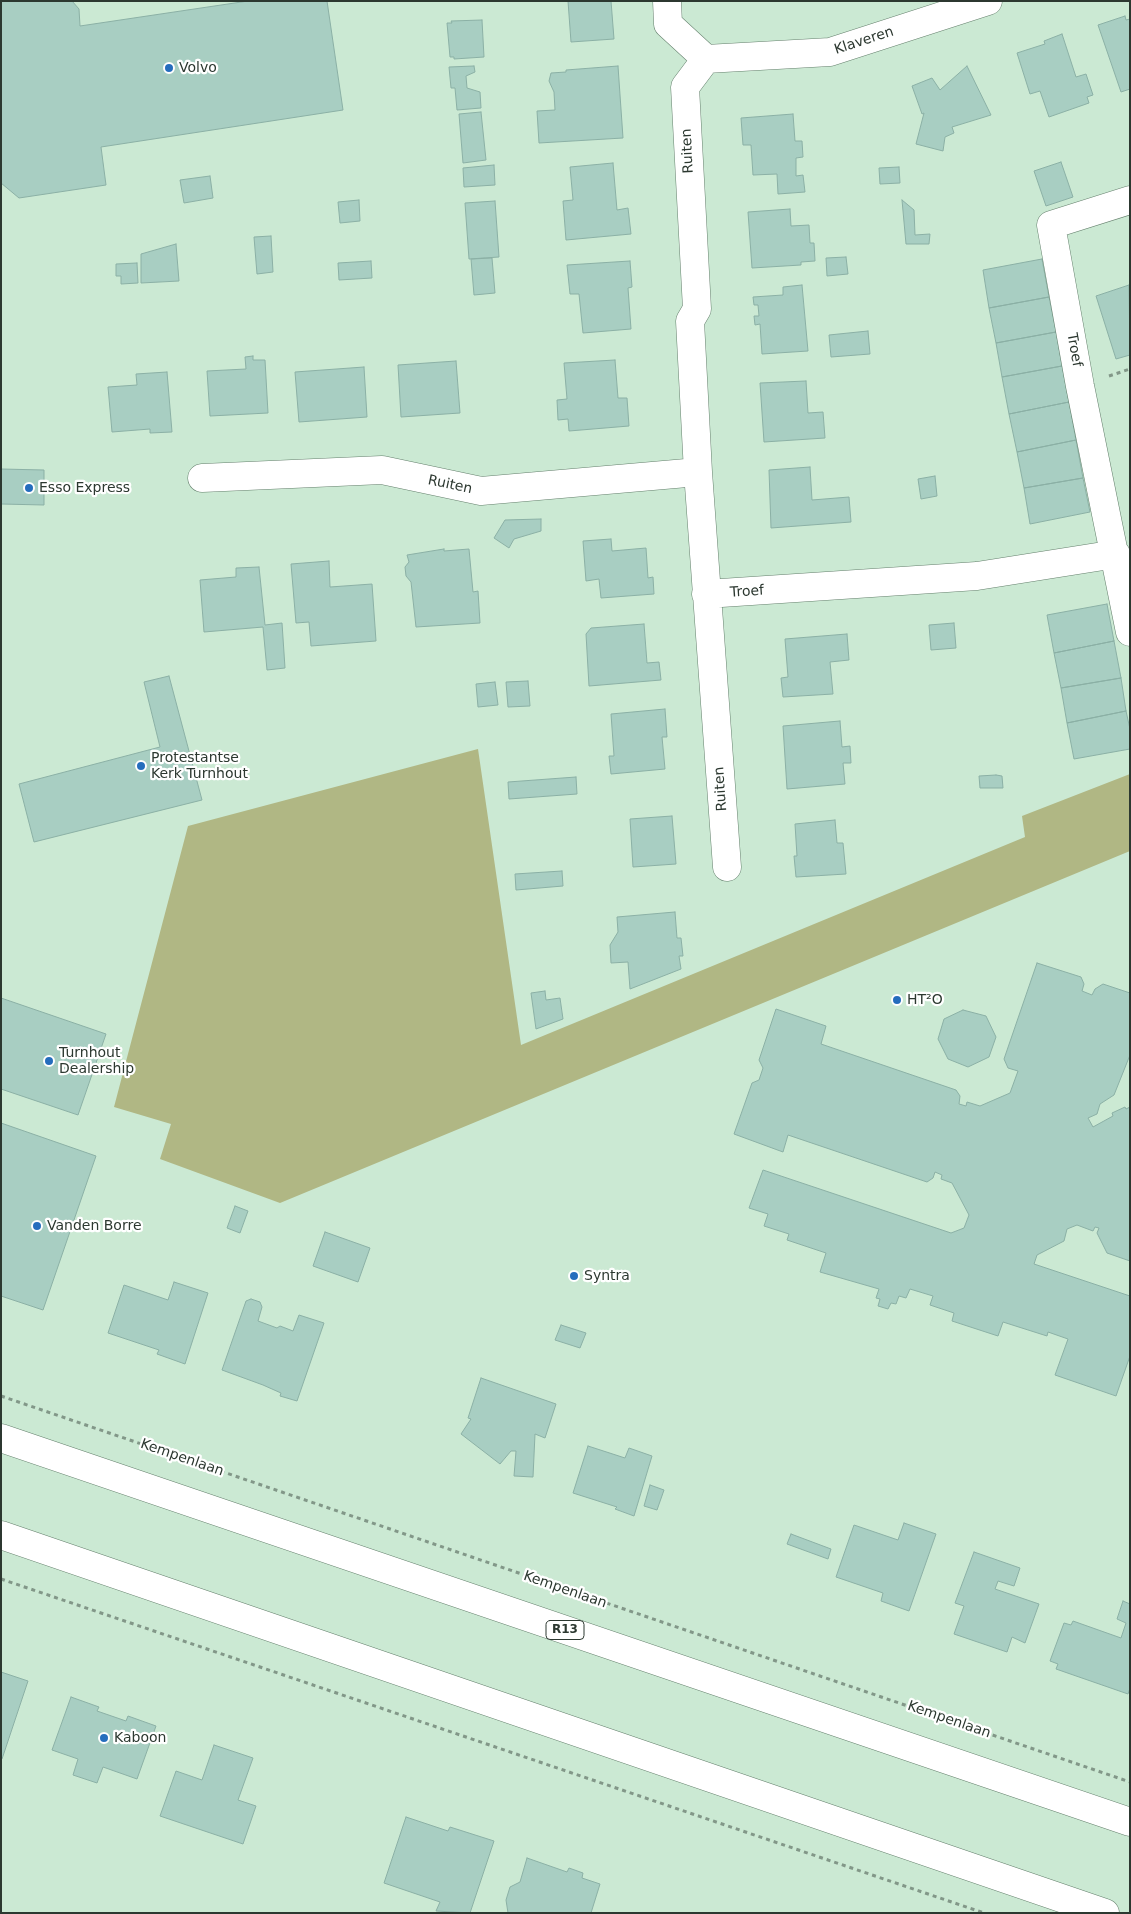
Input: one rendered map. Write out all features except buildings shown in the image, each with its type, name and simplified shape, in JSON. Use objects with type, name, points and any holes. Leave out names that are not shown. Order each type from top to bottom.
[{"type":"street","points":[[667,1],[668,24],[706,59]]},
{"type":"street","name":"Klaveren","points":[[706,59],[830,52],[988,1]]},
{"type":"street","name":"Ruiten","points":[[706,59],[684,87],[697,309],[690,320],[706,594],[727,867]]},
{"type":"street","name":"Troef","points":[[1130,200],[1052,225],[1080,386],[1116,554],[1130,632]]},
{"type":"street","name":"Ruiten","points":[[202,478],[382,470],[481,491],[698,472]]},
{"type":"street","name":"Troef","points":[[706,594],[977,576],[1116,554]]},
{"type":"street","name":"R13","points":[[1,1438],[1130,1822]]},
{"type":"street","points":[[1,1535],[1105,1913]]},
{"type":"path","name":"Kempenlaan","points":[[1,1396],[1130,1782]]},
{"type":"path","points":[[1,1579],[984,1913]]},
{"type":"green space","points":[[478,749],[521,1045],[1025,837],[1022,816],[1130,774],[1130,851],[280,1203],[160,1159],[171,1124],[114,1107],[188,826]]},
{"type":"place","name":"Volvo","points":[[169,68]]},
{"type":"place","name":"Esso Express","points":[[29,488]]},
{"type":"place","name":"Protestantse Kerk Turnhout","points":[[141,766]]},
{"type":"place","name":"HT²O","points":[[897,1000]]},
{"type":"place","name":"Turnhout Dealership","points":[[49,1061]]},
{"type":"place","name":"Vanden Borre","points":[[37,1226]]},
{"type":"place","name":"Syntra","points":[[574,1276]]},
{"type":"place","name":"Kaboon","points":[[104,1738]]}]
